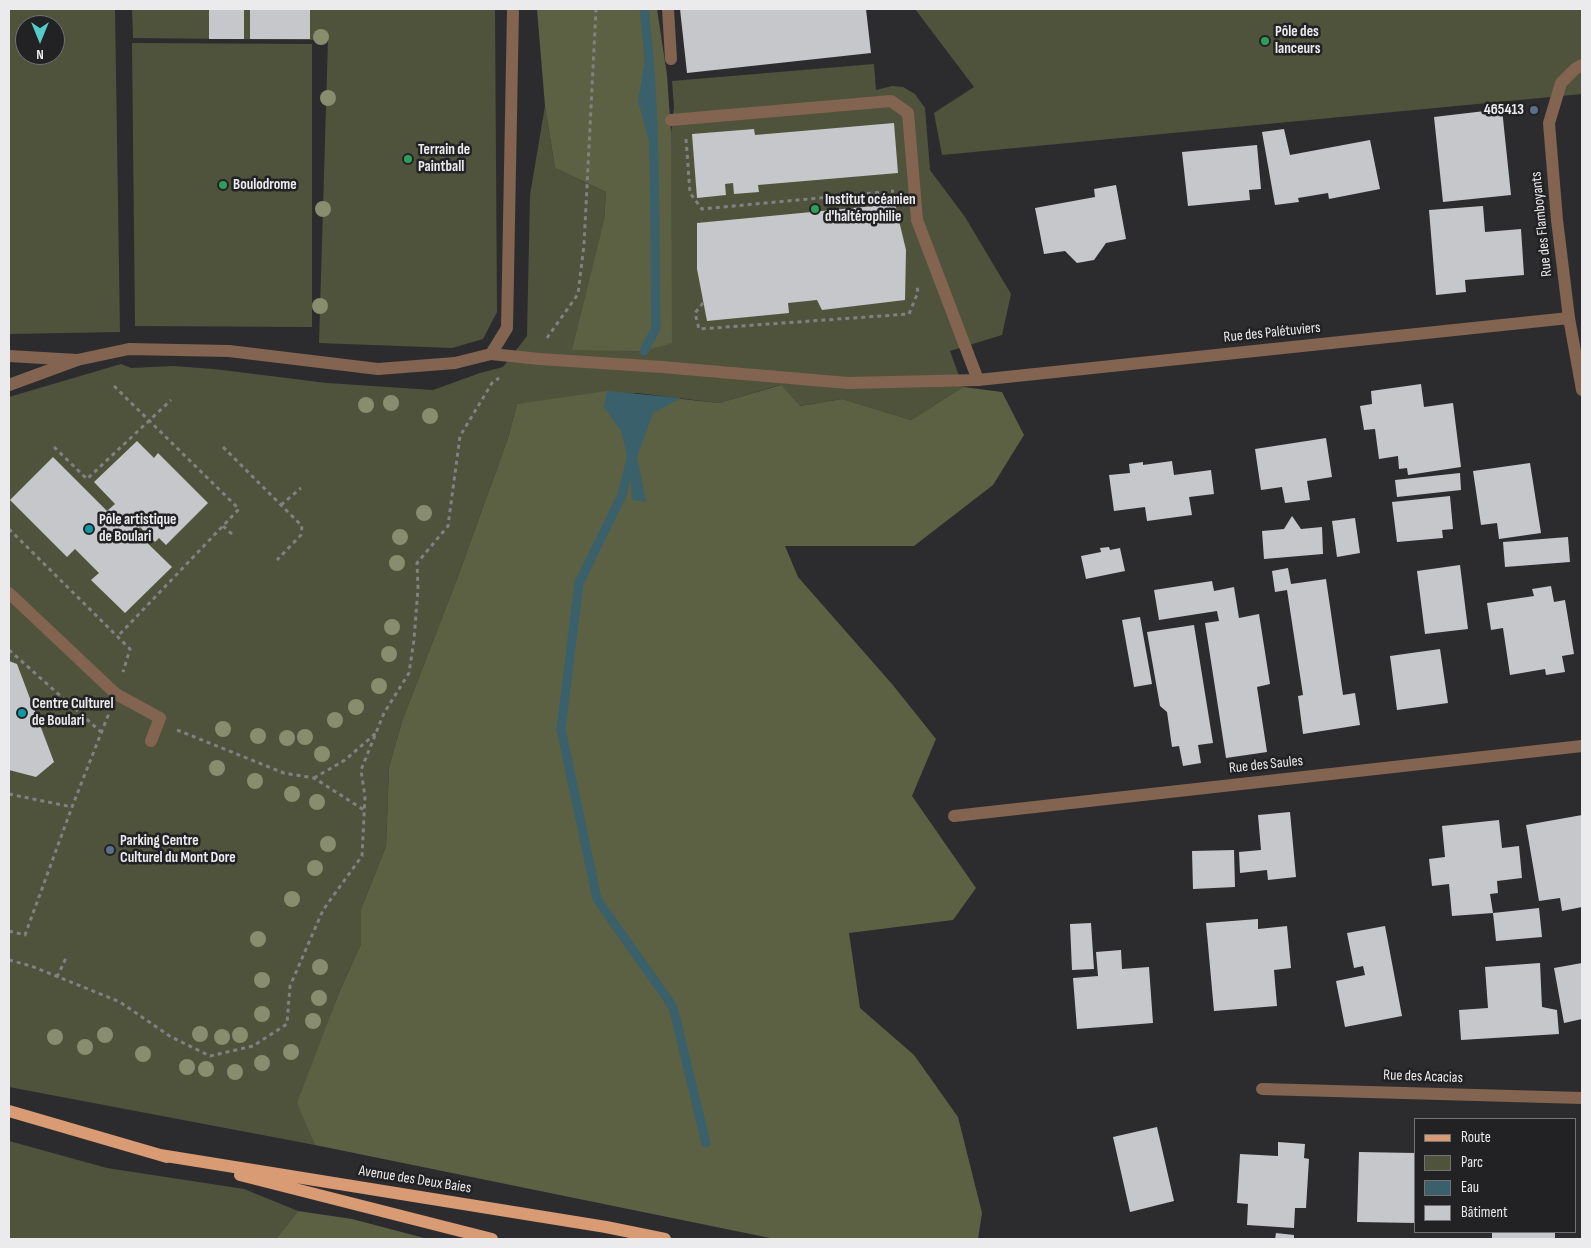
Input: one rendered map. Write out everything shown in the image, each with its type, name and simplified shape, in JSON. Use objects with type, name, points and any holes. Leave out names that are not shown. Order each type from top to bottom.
[{"type":"main road","name":"Avenue des Deux Baies","points":[[9,1111],[160,1155],[492,1239]]},
{"type":"main road","name":"Avenue des Deux Baies","points":[[160,1155],[597,1225],[665,1239]]},
{"type":"street","points":[[9,385],[76,360],[129,349],[229,351],[378,370],[454,363],[490,354],[507,328],[513,9]]},
{"type":"street","points":[[668,9],[671,59]]},
{"type":"street","name":"Rue des Flamboyants","points":[[1582,65],[1575,69],[1561,83],[1548,122],[1569,318],[1582,390]]},
{"type":"street","points":[[671,120],[891,101],[908,113],[917,220],[978,380]]},
{"type":"street","name":"Rue des Palétuviers","points":[[490,354],[848,383],[978,380],[1569,318]]},
{"type":"street","points":[[9,356],[76,360]]},
{"type":"street","points":[[9,593],[116,694],[160,718],[151,741]]},
{"type":"street","name":"Rue des Saules","points":[[954,816],[1582,746]]},
{"type":"street","name":"Rue des Acacias","points":[[1262,1089],[1582,1098]]},
{"type":"path","points":[[9,960],[31,966],[120,1002],[171,1037],[210,1056],[253,1046],[287,1024],[290,986],[324,910],[362,856],[365,797],[361,770],[384,712],[409,673],[418,588],[417,563],[448,526],[460,436],[492,383],[534,359],[578,294],[584,246],[596,9]]},
{"type":"path","points":[[686,131],[690,193],[702,209],[914,190]]},
{"type":"path","points":[[704,303],[695,313],[699,329],[909,314],[918,292],[915,269],[932,259]]},
{"type":"path","points":[[114,386],[239,509],[118,636]]},
{"type":"path","points":[[54,447],[87,479],[171,400]]},
{"type":"path","points":[[223,447],[302,526],[301,535],[277,560]]},
{"type":"path","points":[[281,505],[301,488]]},
{"type":"path","points":[[223,526],[233,535]]},
{"type":"path","points":[[9,529],[130,648],[122,677]]},
{"type":"path","points":[[9,650],[101,732]]},
{"type":"path","points":[[9,931],[25,935],[72,806],[110,711]]},
{"type":"path","points":[[158,723],[284,773],[314,778],[364,810]]},
{"type":"path","points":[[314,778],[345,760],[376,732]]},
{"type":"path","points":[[9,794],[72,806]]},
{"type":"path","points":[[57,977],[66,958]]},
{"type":"green space","points":[[9,9],[115,9],[120,332],[9,334]]},
{"type":"green space","name":"Terrain de Paintball","points":[[132,9],[495,9],[497,312],[483,339],[452,348],[319,343],[328,40],[133,38]]},
{"type":"green space","points":[[537,9],[657,9],[667,75],[671,133],[672,343],[644,351],[572,350],[604,221],[606,192],[555,168],[545,106]]},
{"type":"green space","points":[[915,9],[1582,9],[1582,94],[942,155],[934,113],[974,87]]},
{"type":"green space","name":"Boulodrome","points":[[132,43],[312,44],[312,327],[135,326]]},
{"type":"green space","points":[[874,64],[876,90],[892,86],[903,87],[915,94],[925,108],[930,170],[965,217],[1011,294],[1002,335],[950,351],[963,387],[911,420],[842,399],[799,406],[780,385],[719,403],[637,393],[517,404],[508,438],[457,579],[402,721],[389,767],[386,846],[361,909],[361,944],[338,995],[298,1103],[315,1145],[9,1087],[9,397],[121,364],[131,368],[173,366],[214,369],[327,383],[433,390],[503,367],[527,336],[530,195],[545,106],[555,168],[606,192],[604,221],[671,202],[671,133],[674,107],[672,81]]},
{"type":"green space","points":[[781,385],[800,406],[842,399],[911,420],[963,387],[1002,392],[1024,435],[993,485],[914,546],[785,546],[798,577],[892,684],[936,739],[912,796],[976,888],[953,920],[849,933],[860,1008],[914,1055],[958,1117],[982,1213],[978,1239],[775,1239],[315,1145],[297,1103],[338,995],[361,944],[361,909],[386,846],[389,767],[402,721],[457,579],[508,438],[517,404],[607,391],[719,403]]},
{"type":"green space","points":[[9,1141],[107,1168],[244,1189],[298,1211],[276,1239],[9,1239]]},
{"type":"green space","points":[[298,1211],[352,1219],[428,1239],[276,1239]]},
{"type":"water","points":[[648,41],[653,155],[638,101]]},
{"type":"water","points":[[607,391],[681,398],[653,413],[637,457],[646,502],[632,500],[630,467],[621,431],[604,407]]},
{"type":"building","points":[[209,9],[244,9],[244,39],[209,39]]},
{"type":"building","points":[[250,9],[310,9],[310,39],[250,39]]},
{"type":"building","points":[[680,9],[866,9],[871,53],[687,73]]},
{"type":"building","points":[[1502,109],[1511,195],[1443,202],[1434,117]]},
{"type":"building","points":[[894,123],[898,173],[758,185],[759,192],[734,194],[733,183],[725,184],[726,195],[697,198],[692,134],[754,129],[755,135]]},
{"type":"building","points":[[1284,129],[1290,155],[1370,140],[1380,189],[1329,199],[1328,193],[1298,198],[1299,202],[1275,205],[1262,132]]},
{"type":"building","points":[[1257,145],[1261,189],[1249,190],[1250,200],[1188,206],[1182,152]]},
{"type":"building","points":[[1116,185],[1126,239],[1106,243],[1094,260],[1077,263],[1065,251],[1044,254],[1035,208],[1095,197],[1094,189]]},
{"type":"building","points":[[895,204],[906,250],[905,300],[822,310],[817,300],[788,303],[789,313],[707,321],[697,269],[697,223]]},
{"type":"building","points":[[1483,206],[1485,232],[1521,229],[1524,275],[1465,280],[1466,292],[1436,295],[1429,210]]},
{"type":"building","points":[[1421,384],[1424,407],[1453,403],[1461,467],[1408,475],[1407,468],[1399,469],[1398,456],[1379,459],[1375,429],[1364,430],[1360,406],[1372,404],[1371,391]]},
{"type":"building","points":[[1326,438],[1332,477],[1307,481],[1310,500],[1285,503],[1282,487],[1261,490],[1255,449]]},
{"type":"building","name":"Pôle artistique de Boulari","points":[[137,441],[154,458],[158,453],[208,503],[166,545],[159,538],[155,542],[140,527],[136,532],[172,567],[125,613],[91,580],[99,573],[75,549],[67,557],[10,500],[53,457],[107,511],[115,504],[94,482]]},
{"type":"building","points":[[1172,461],[1174,475],[1211,470],[1214,494],[1189,497],[1192,515],[1147,521],[1145,507],[1114,511],[1109,475],[1130,473],[1129,464],[1143,462],[1143,465]]},
{"type":"building","points":[[1530,463],[1541,533],[1499,539],[1497,523],[1481,525],[1473,471]]},
{"type":"building","points":[[1460,473],[1461,490],[1397,497],[1395,480]]},
{"type":"building","points":[[1450,496],[1453,529],[1442,530],[1443,538],[1397,542],[1392,502]]},
{"type":"building","points":[[1292,516],[1301,529],[1322,527],[1323,554],[1264,559],[1262,531],[1284,529]]},
{"type":"building","points":[[1355,518],[1360,553],[1337,557],[1332,521]]},
{"type":"building","points":[[1568,537],[1570,562],[1505,567],[1503,542]]},
{"type":"building","points":[[1109,547],[1110,550],[1120,548],[1125,571],[1086,579],[1081,556],[1101,552],[1100,548]]},
{"type":"building","points":[[1460,565],[1468,629],[1425,634],[1417,571]]},
{"type":"building","points":[[1288,568],[1291,584],[1326,579],[1343,695],[1355,693],[1360,725],[1303,734],[1298,696],[1303,695],[1287,590],[1275,592],[1272,571]]},
{"type":"building","points":[[1212,581],[1214,591],[1234,587],[1239,618],[1259,614],[1270,684],[1257,687],[1267,752],[1226,758],[1205,623],[1219,621],[1217,611],[1159,620],[1154,590]]},
{"type":"building","points":[[1551,586],[1554,602],[1565,600],[1574,654],[1562,656],[1565,672],[1546,675],[1545,669],[1510,675],[1503,628],[1491,630],[1487,603],[1534,596],[1532,589]]},
{"type":"building","points":[[1140,617],[1152,684],[1134,687],[1122,620]]},
{"type":"building","points":[[1194,625],[1213,743],[1198,745],[1201,763],[1183,766],[1179,746],[1172,747],[1167,712],[1160,706],[1147,632]]},
{"type":"building","points":[[1440,649],[1448,703],[1397,710],[1390,656]]},
{"type":"building","name":"Centre Culturel de Boulari","points":[[9,661],[17,664],[54,762],[36,777],[9,770]]},
{"type":"building","points":[[1290,812],[1296,877],[1268,880],[1267,870],[1240,873],[1239,852],[1261,850],[1258,815]]},
{"type":"building","points":[[1582,815],[1582,907],[1562,911],[1560,898],[1539,901],[1526,825]]},
{"type":"building","points":[[1499,820],[1502,848],[1519,846],[1522,878],[1497,881],[1498,893],[1490,894],[1493,913],[1452,916],[1449,884],[1432,886],[1429,859],[1445,857],[1442,826]]},
{"type":"building","points":[[1234,850],[1235,887],[1193,889],[1192,851]]},
{"type":"building","points":[[1539,908],[1542,937],[1496,941],[1493,913]]},
{"type":"building","points":[[1258,919],[1258,929],[1287,926],[1291,968],[1274,970],[1277,1006],[1214,1011],[1206,923]]},
{"type":"building","points":[[1091,923],[1094,969],[1072,970],[1070,924]]},
{"type":"building","points":[[1385,926],[1402,1016],[1345,1027],[1336,981],[1365,975],[1363,966],[1354,968],[1347,933]]},
{"type":"building","points":[[1121,950],[1122,969],[1149,967],[1153,1023],[1077,1029],[1073,978],[1098,976],[1096,952]]},
{"type":"building","points":[[1540,963],[1542,1007],[1557,1010],[1559,1034],[1461,1040],[1459,1010],[1488,1008],[1485,967]]},
{"type":"building","points":[[1582,963],[1582,1019],[1564,1023],[1554,968]]},
{"type":"building","points":[[1157,1127],[1174,1201],[1130,1212],[1113,1137]]},
{"type":"building","points":[[1278,1142],[1305,1144],[1304,1158],[1309,1159],[1306,1208],[1295,1208],[1294,1228],[1247,1225],[1248,1204],[1237,1203],[1240,1154],[1278,1156]]},
{"type":"building","points":[[1359,1152],[1414,1153],[1414,1223],[1357,1222]]},
{"type":"building","points":[[1276,1233],[1294,1235],[1294,1239],[1275,1239]]},
{"type":"building","points":[[1492,1233],[1555,1233],[1555,1239],[1492,1239]]},
{"type":"waterway","points":[[644,9],[653,128],[656,328],[644,351]]},
{"type":"waterway","points":[[632,455],[622,495],[579,583],[561,729],[597,899],[673,1007],[706,1143]]},
{"type":"place","name":"Pôle des lanceurs","points":[[1265,41]]},
{"type":"place","name":"465413","points":[[1534,110]]},
{"type":"place","name":"Terrain de Paintball","points":[[408,159]]},
{"type":"place","name":"Boulodrome","points":[[223,185]]},
{"type":"place","name":"Institut océanien d'haltérophilie","points":[[815,209]]},
{"type":"place","name":"Pôle artistique de Boulari","points":[[89,529]]},
{"type":"place","name":"Centre Culturel de Boulari","points":[[22,713]]},
{"type":"place","name":"Parking Centre Culturel du Mont Dore","points":[[110,850]]}]
